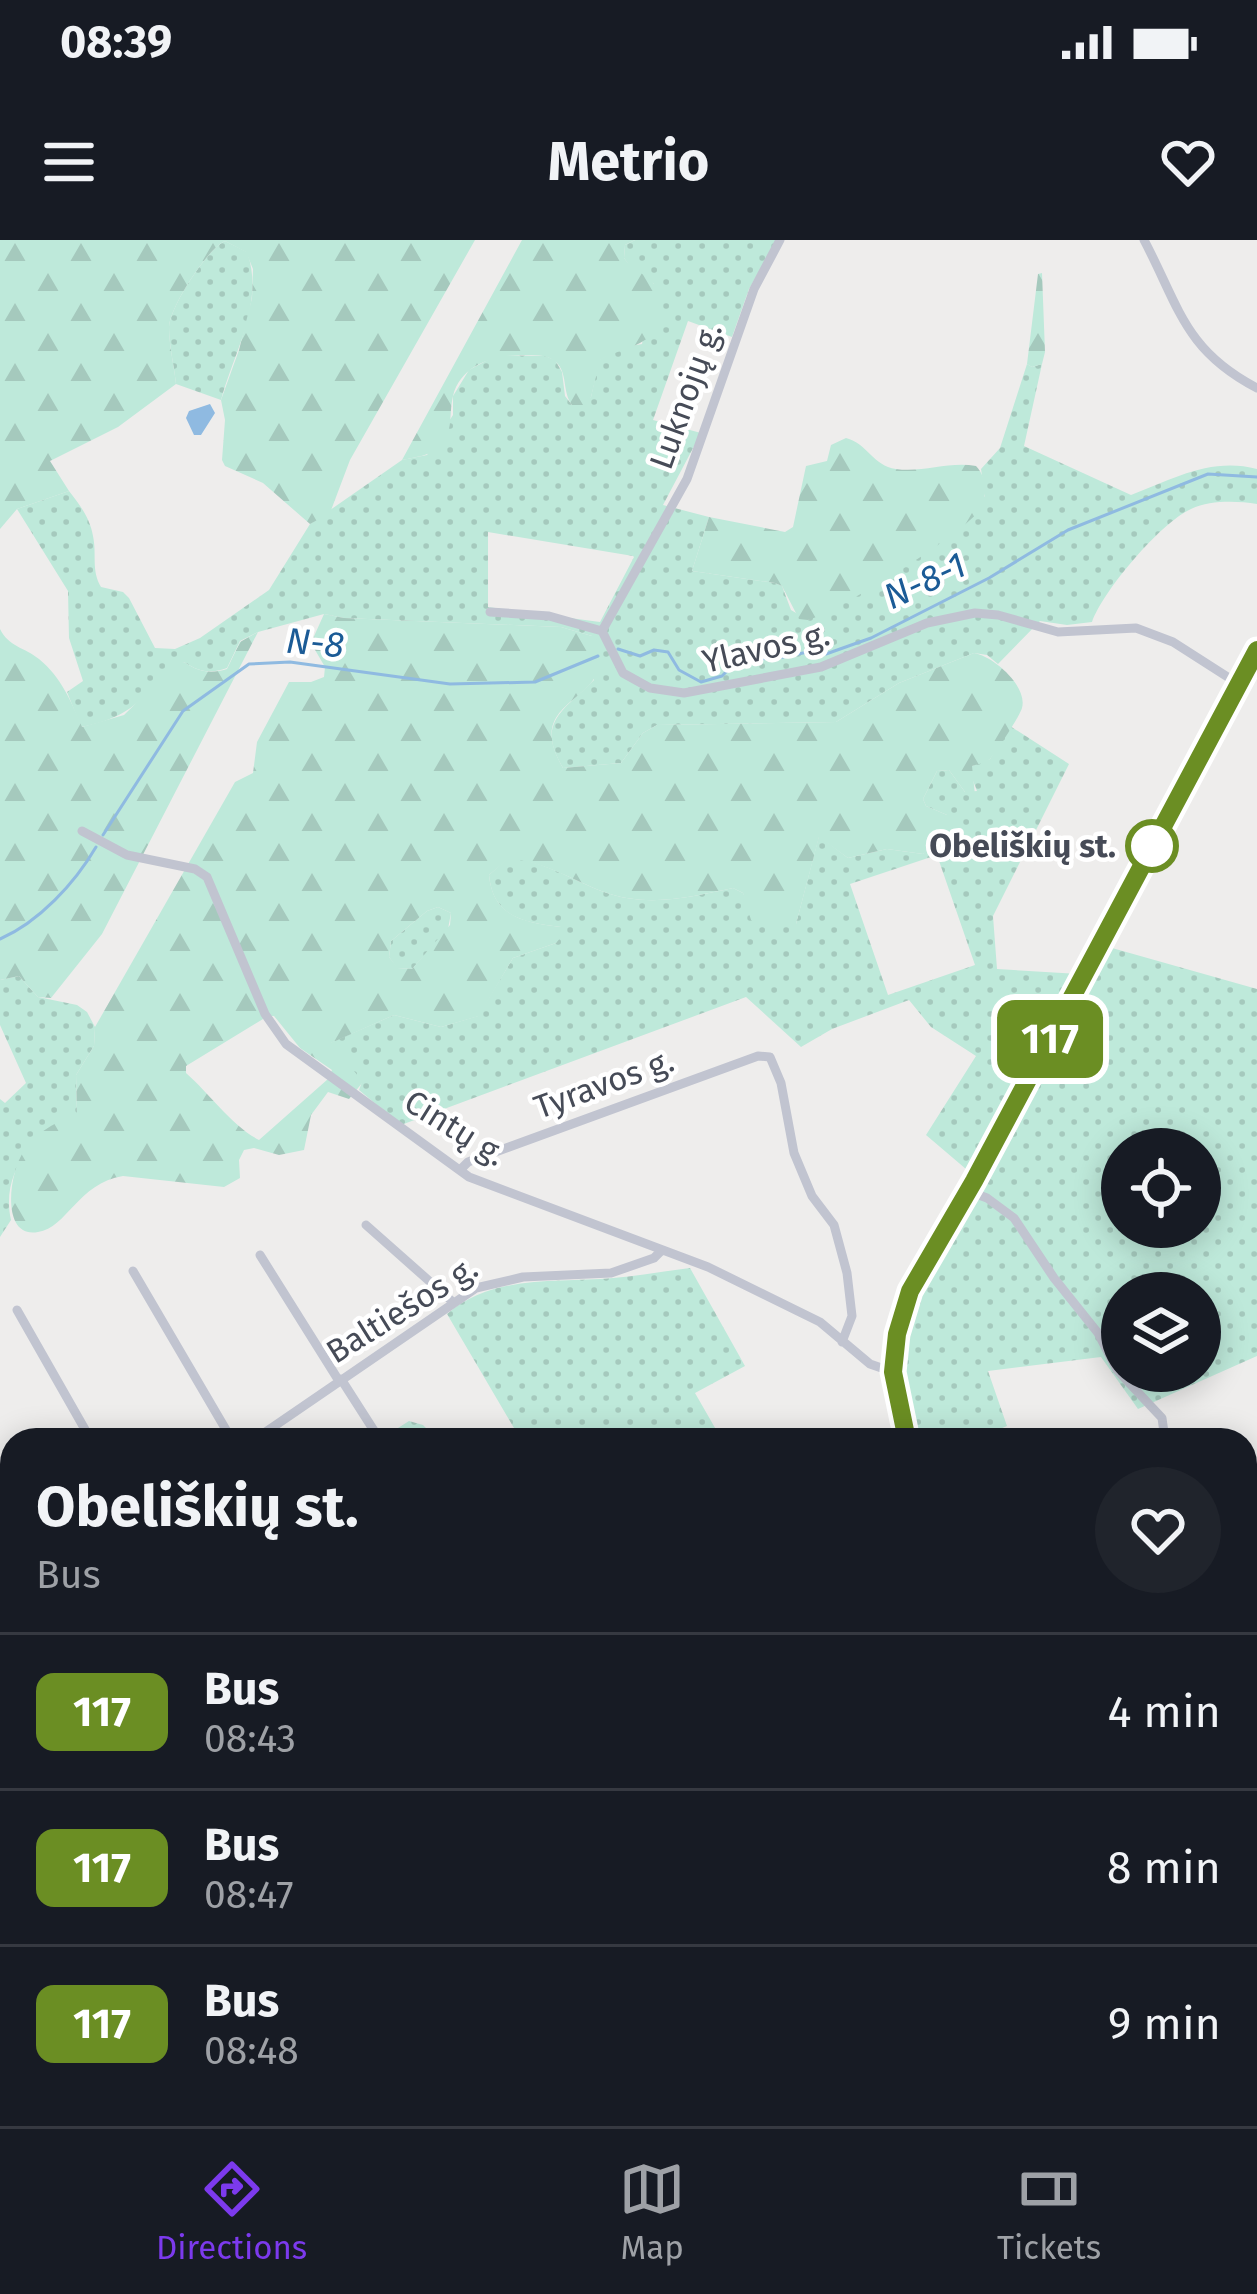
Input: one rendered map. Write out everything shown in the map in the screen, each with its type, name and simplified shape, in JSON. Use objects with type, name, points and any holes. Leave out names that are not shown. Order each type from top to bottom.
[{"type":"street","name":"Luknojų g.","points":[[602,631],[687,479],[754,289],[780,240]]},
{"type":"street","points":[[1144,240],[1175,310],[1197,343],[1257,388]]},
{"type":"street","points":[[490,612],[549,616],[602,631]]},
{"type":"street","name":"Ylavos g.","points":[[602,631],[622,673],[650,688],[684,693],[820,668],[927,623],[975,613],[1058,632],[1136,628],[1173,642],[1237,683]]},
{"type":"street","points":[[905,1428],[893,1372],[897,1334],[910,1291],[1257,650]]},
{"type":"street","name":"Cintų g.","points":[[82,831],[127,855],[195,869],[207,877],[265,1014],[286,1044],[460,1170],[708,1268],[806,1315],[880,1370],[893,1372]]},
{"type":"street","name":"Tyravos g.","points":[[460,1170],[467,1162],[696,1078],[758,1056],[770,1057],[781,1083],[794,1154],[812,1196],[835,1225],[848,1276],[852,1316],[842,1342]]},
{"type":"street","points":[[968,1191],[1014,1218],[1098,1333],[1117,1370],[1162,1418],[1164,1428]]},
{"type":"street","points":[[366,1225],[454,1303]]},
{"type":"street","name":"Baltiešos g.","points":[[271,1428],[476,1288],[500,1280],[611,1273],[661,1251]]},
{"type":"street","points":[[260,1255],[372,1428]]},
{"type":"street","points":[[133,1271],[225,1428]]},
{"type":"street","points":[[17,1310],[84,1428]]},
{"type":"green space","points":[[0,240],[475,240],[350,460],[330,513],[310,524],[263,483],[225,466],[222,460],[225,420],[221,400],[252,298],[253,269],[246,252],[225,241],[200,266],[171,318],[176,384],[118,427],[50,461],[69,491],[17,509],[0,529]]},
{"type":"green space","points":[[522,240],[635,240],[625,245],[624,258],[659,292],[659,322],[648,338],[600,360],[591,397],[583,405],[572,405],[560,366],[549,358],[510,356],[479,364],[457,386],[444,442],[431,453],[402,460]]},
{"type":"green space","points":[[635,240],[777,240],[749,289],[732,337],[688,321],[653,420],[701,433],[663,505],[709,517],[692,571],[775,583],[782,586],[791,610],[808,620],[924,553],[985,496],[981,469],[1000,448],[1027,364],[1042,364],[1024,446],[1131,495],[1208,468],[1257,469],[1257,504],[1207,504],[1178,517],[1134,559],[1092,622],[1040,621],[998,664],[974,653],[899,683],[836,722],[657,725],[643,733],[621,763],[563,768],[555,752],[556,719],[594,680],[592,636],[561,627],[324,614],[240,641],[227,668],[205,671],[184,662],[128,710],[81,727],[67,692],[83,681],[69,638],[68,591],[17,509],[69,491],[90,523],[101,587],[129,598],[155,648],[175,649],[200,638],[269,590],[310,524],[402,460],[427,455],[453,415],[453,396],[469,370],[497,355],[545,356],[555,360],[562,372],[565,396],[572,405],[591,397],[599,360],[620,348],[642,344],[654,284],[632,269],[624,258],[625,245]],"holes":[[[488,532],[634,557],[600,622],[488,607]]]},
{"type":"green space","points":[[225,241],[247,252],[252,289],[246,327],[221,400],[176,384],[169,327],[191,280]]},
{"type":"green space","points":[[1042,273],[1045,352],[1042,364],[1032,367],[1027,364],[1038,274]]},
{"type":"green space","points":[[846,438],[881,464],[896,469],[976,466],[985,486],[980,509],[952,535],[900,570],[808,620],[799,619],[782,586],[775,583],[692,571],[709,517],[785,532],[793,527],[806,466],[827,461],[831,445]]},
{"type":"green space","points":[[324,614],[561,627],[592,636],[602,644],[601,664],[552,727],[553,745],[563,768],[621,763],[643,733],[657,725],[836,722],[899,683],[974,653],[1007,673],[1020,691],[1022,708],[990,759],[972,766],[975,795],[965,792],[949,770],[937,771],[923,799],[951,823],[923,854],[887,849],[848,858],[819,837],[796,924],[773,927],[751,920],[743,893],[733,888],[669,899],[620,897],[557,871],[508,859],[489,875],[497,901],[523,920],[561,927],[562,936],[556,943],[513,958],[479,1016],[441,1027],[394,1015],[331,1043],[363,1082],[349,1099],[328,1092],[311,1115],[304,1150],[279,1155],[244,1150],[240,1178],[224,1187],[123,1176],[108,1180],[48,1229],[26,1231],[18,1225],[11,1202],[19,1161],[41,1133],[77,1113],[76,1075],[94,1046],[95,1027],[235,782],[253,773],[257,742],[289,682],[324,677],[325,667],[311,643]],"holes":[[[438,907],[451,913],[450,925],[412,969],[398,968],[389,957],[391,941]],[[274,1016],[300,1048],[332,1070],[328,1079],[259,1140],[221,1109],[186,1073],[186,1066]]]},
{"type":"green space","points":[[0,629],[53,674],[82,727],[124,715],[175,665],[184,662],[210,672],[227,669],[240,642],[258,632],[102,934],[51,998],[38,997],[19,976],[0,980]]},
{"type":"green space","points":[[1010,726],[1069,764],[993,916],[997,969],[1079,974],[973,1175],[926,1135],[976,1056],[931,1027],[909,1000],[832,1029],[801,1047],[746,997],[401,1125],[359,1090],[362,1082],[330,1043],[394,1015],[441,1027],[478,1016],[513,958],[556,943],[561,927],[523,920],[497,901],[489,875],[508,858],[533,862],[620,897],[669,899],[733,888],[747,902],[796,924],[819,836],[848,858],[887,849],[923,854],[947,815],[926,806],[923,799],[937,771],[949,770],[965,792],[977,791],[972,766],[990,759]],"holes":[[[937,855],[975,965],[888,995],[850,884]]]},
{"type":"green space","points":[[438,907],[451,913],[448,929],[412,969],[397,968],[389,957],[391,941]]},
{"type":"green space","points":[[1105,946],[1257,989],[1257,1356],[1221,1372],[1221,1272],[1101,1272],[1101,1357],[988,1371],[1007,1426],[908,1428],[901,1341],[910,1305]]},
{"type":"green space","points":[[19,976],[38,997],[77,1005],[87,1012],[95,1027],[94,1046],[76,1075],[77,1114],[35,1142],[16,1170],[9,1202],[11,1220],[0,1237],[0,1099],[5,1103],[26,1083],[0,1025],[0,980]]},
{"type":"green space","points":[[690,1268],[745,1366],[695,1393],[715,1428],[514,1428],[447,1314],[465,1301],[505,1286]]},
{"type":"green space","points":[[1126,1392],[1176,1392],[1138,1409]]},
{"type":"green space","points":[[409,1421],[426,1428],[398,1428]]},
{"type":"water","points":[[210,404],[215,413],[201,435],[194,435],[186,418],[189,411]]},
{"type":"waterway","name":"N-8-1","points":[[618,649],[640,656],[654,650],[668,652],[679,670],[701,682],[722,676],[731,660],[813,651],[826,654],[871,638],[989,578],[1068,530],[1208,474],[1257,477]]},
{"type":"waterway","name":"N-8","points":[[103,835],[183,711],[249,664],[290,662],[450,684],[535,682],[598,656]]},
{"type":"waterway","name":"N-8","points":[[0,939],[55,900],[96,847]]},
{"type":"bus line","name":"117","points":[[904,1428],[893,1372],[897,1334],[910,1291],[974,1181],[1257,650]]},
{"type":"place","name":"Obeliškių st.","points":[[1152,846]]}]
